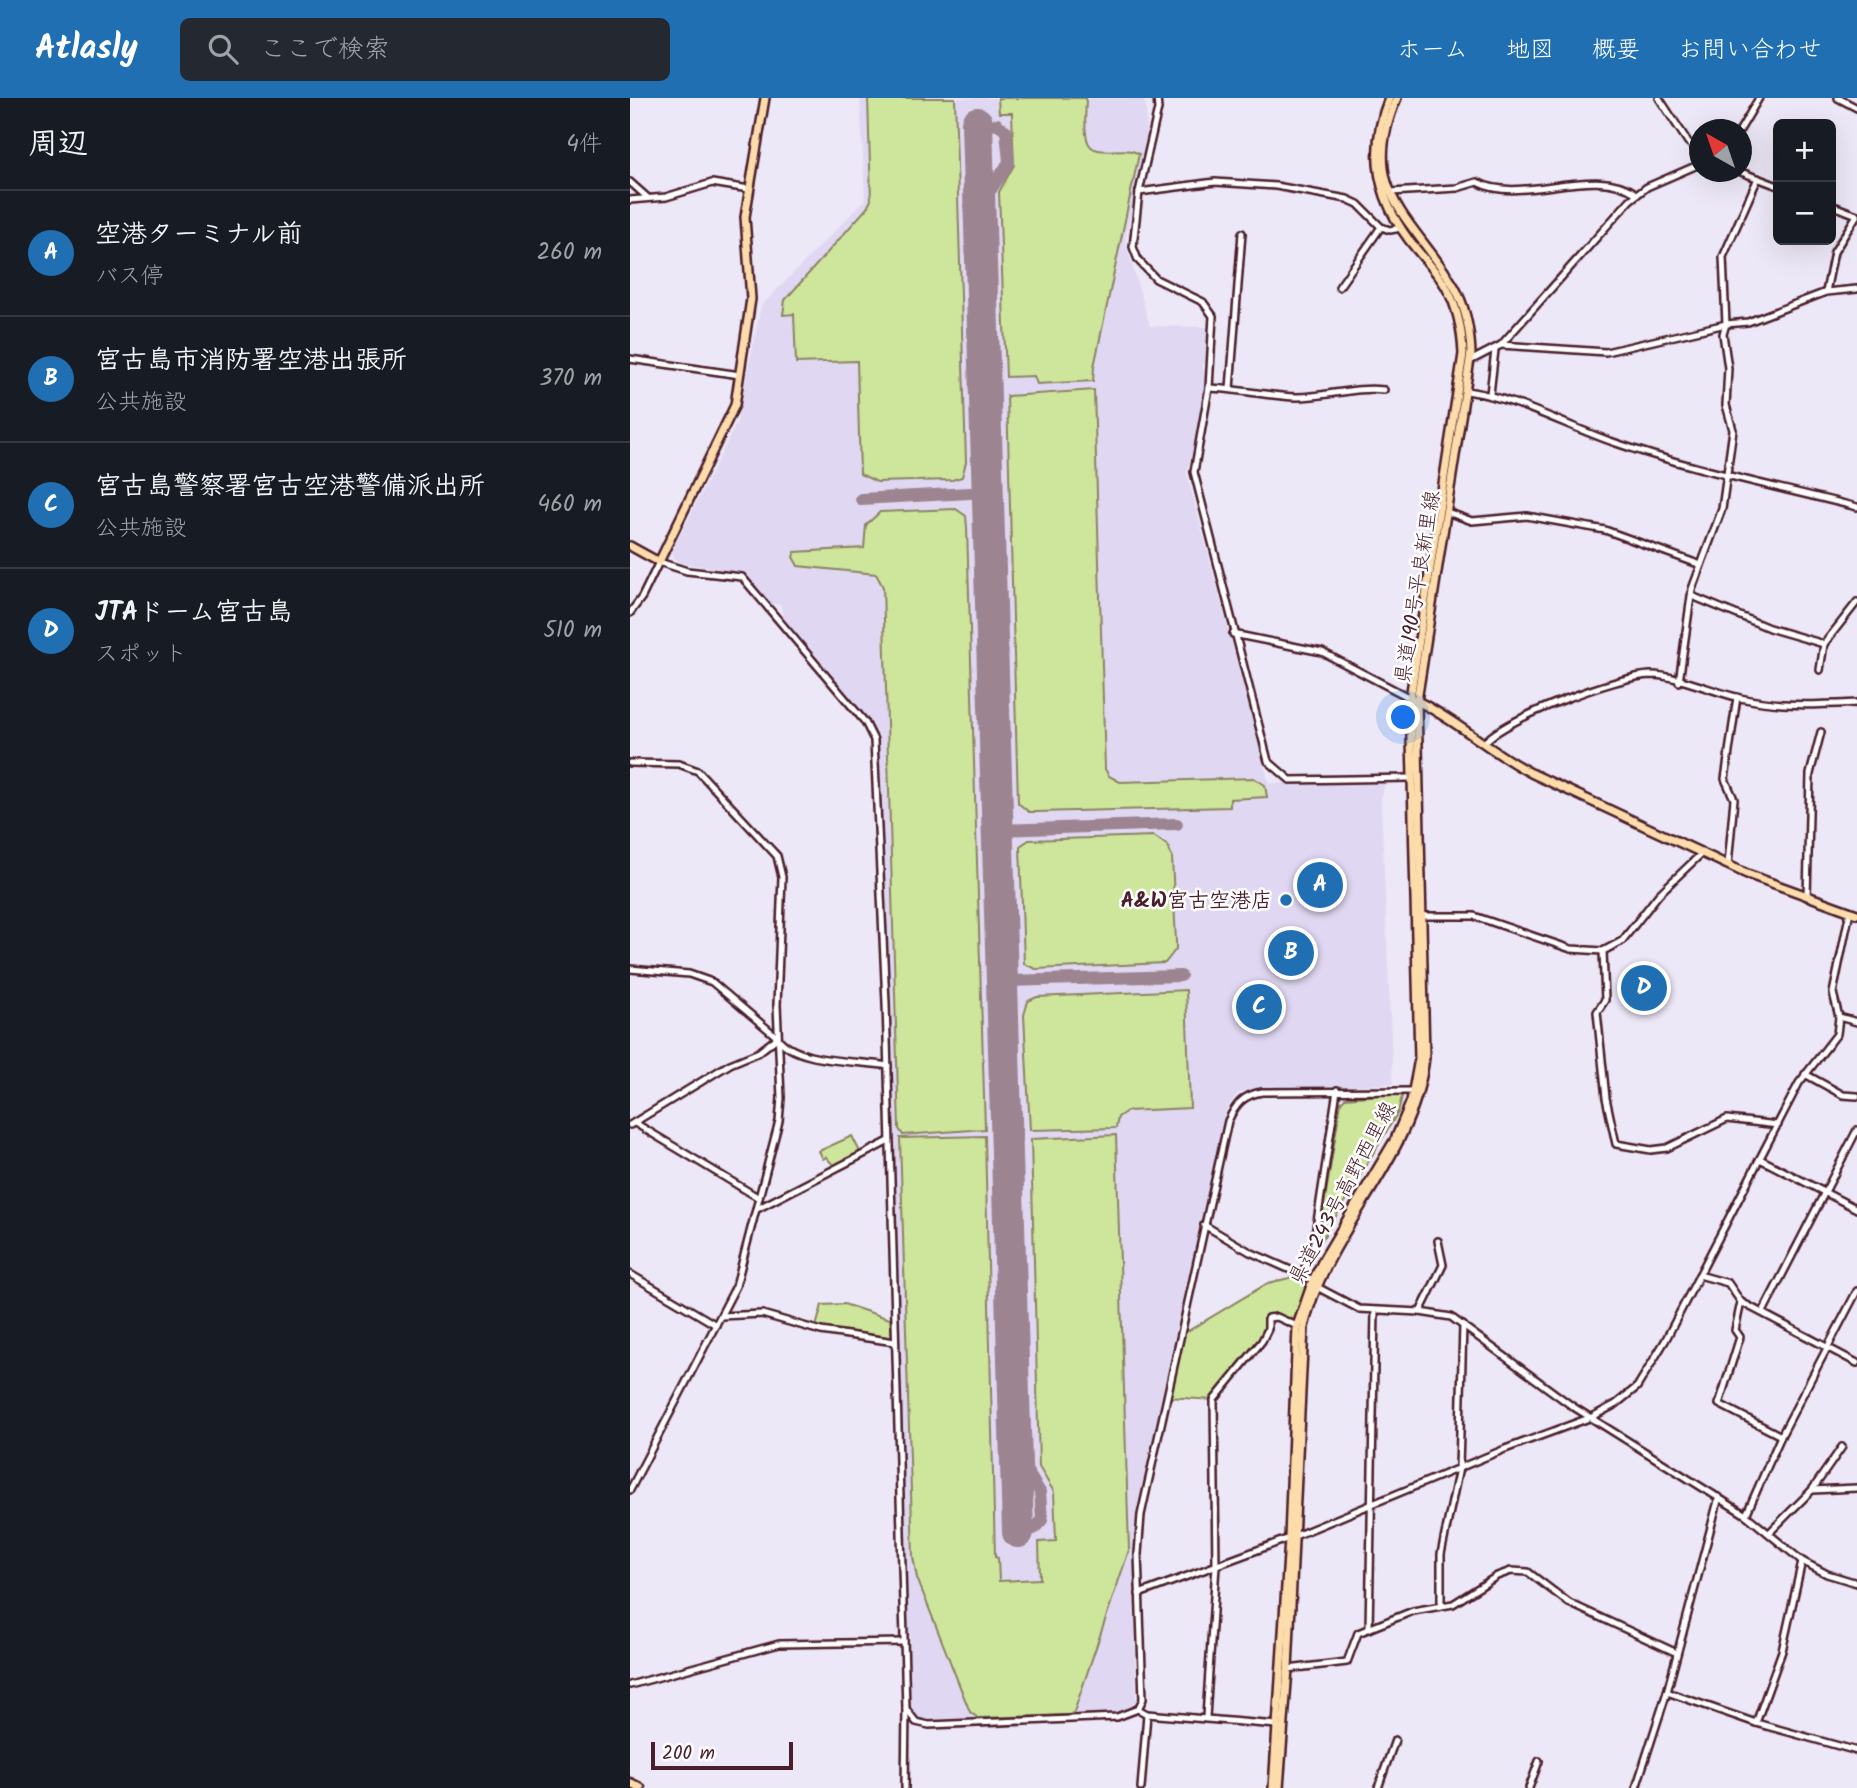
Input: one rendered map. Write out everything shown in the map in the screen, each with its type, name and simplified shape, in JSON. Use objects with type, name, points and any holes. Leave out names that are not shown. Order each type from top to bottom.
[{"type":"highway","points":[[630,1783],[640,1788]]},
{"type":"main road","points":[[630,546],[659,562],[731,417],[751,299],[745,235],[765,98]]},
{"type":"main road","name":"県道190号平良新里線","points":[[1389,98],[1377,136],[1377,172],[1383,196],[1401,228],[1438,276],[1452,300],[1462,334],[1466,362],[1414,700]]},
{"type":"main road","name":"県道190号平良新里線","points":[[1396,98],[1384,148],[1391,192],[1403,218],[1454,287],[1467,317],[1467,391],[1414,700]]},
{"type":"main road","name":"県道190号平良新里線","points":[[1414,700],[1447,716],[1531,773],[1701,854],[1807,897],[1853,912]]},
{"type":"main road","name":"県道243号高野西里線","points":[[1273,1788],[1288,1670],[1297,1326],[1313,1280],[1395,1139],[1413,1091],[1420,1034],[1410,778],[1414,700]]},
{"type":"main road","name":"県道243号高野西里線","points":[[1279,1788],[1301,1346],[1307,1315],[1317,1287],[1401,1142],[1417,1104],[1425,1057],[1424,916],[1414,700]]},
{"type":"street","points":[[1157,98],[1158,109],[1139,192],[1133,247],[1139,260],[1156,279],[1203,302],[1213,316],[1209,388],[1194,472],[1233,634],[1268,761],[1279,774],[1290,780],[1410,778]]},
{"type":"street","points":[[1659,98],[1689,143]]},
{"type":"street","points":[[1747,119],[1759,98]]},
{"type":"street","points":[[1838,98],[1857,108]]},
{"type":"street","points":[[1466,362],[1501,345],[1620,208],[1637,194],[1689,169]]},
{"type":"street","points":[[1752,176],[1773,184]]},
{"type":"street","points":[[1679,682],[1692,596],[1701,565],[1720,519],[1733,423],[1726,405],[1728,368],[1723,334],[1726,324],[1723,257],[1758,178]]},
{"type":"street","points":[[630,182],[648,198]]},
{"type":"street","points":[[1139,192],[1215,182],[1276,186],[1347,199],[1358,204],[1381,226],[1390,230],[1401,228]]},
{"type":"street","points":[[1391,192],[1445,189],[1477,182],[1485,186],[1518,188],[1567,183],[1618,184],[1637,194]]},
{"type":"street","points":[[630,200],[666,197],[712,183],[750,189]]},
{"type":"street","points":[[1826,292],[1834,253],[1857,215],[1836,207]]},
{"type":"street","points":[[1339,287],[1381,226]]},
{"type":"street","points":[[1230,389],[1242,233]]},
{"type":"street","points":[[1501,345],[1606,352],[1769,316],[1826,292],[1857,289]]},
{"type":"street","points":[[1490,394],[1495,350]]},
{"type":"street","points":[[630,359],[740,375]]},
{"type":"street","points":[[1209,388],[1297,397],[1354,393],[1371,388],[1384,390]]},
{"type":"street","points":[[1467,391],[1511,400],[1611,442],[1727,478],[1857,507]]},
{"type":"street","points":[[1447,512],[1472,521],[1527,516],[1605,530],[1701,565]]},
{"type":"street","points":[[630,613],[642,597],[659,562],[687,571],[742,577],[871,732],[877,758],[888,1066],[906,1709],[905,1788]]},
{"type":"street","points":[[1692,596],[1769,628],[1824,644]]},
{"type":"street","points":[[1820,670],[1824,644],[1857,602]]},
{"type":"street","points":[[1233,634],[1322,652],[1414,700]]},
{"type":"street","points":[[1484,743],[1497,730],[1514,720],[1625,679],[1653,675],[1784,707],[1857,703]]},
{"type":"street","points":[[1728,865],[1734,799],[1725,779],[1737,697]]},
{"type":"street","points":[[1807,897],[1810,774],[1821,732]]},
{"type":"street","points":[[630,763],[679,764],[698,771],[777,856],[782,877],[777,950],[777,1037],[781,1108],[757,1209],[736,1286],[630,1490]]},
{"type":"street","points":[[1424,916],[1474,916],[1571,949],[1603,951],[1622,941],[1659,894],[1701,854]]},
{"type":"street","points":[[1139,1594],[1292,1538],[1459,1468],[1592,1417],[1625,1397],[1648,1374],[1805,1074],[1837,1034],[1839,1017],[1833,993],[1853,912]]},
{"type":"street","points":[[1603,951],[1605,1000],[1597,1012],[1606,1098],[1616,1144],[1651,1150],[1667,1148],[1727,1119],[1778,1125]]},
{"type":"street","points":[[630,969],[689,974],[712,982],[777,1037],[783,1046],[806,1057],[888,1066]]},
{"type":"street","points":[[1839,1017],[1857,1023]]},
{"type":"street","points":[[759,1198],[633,1124],[730,1064],[759,1052],[777,1037]]},
{"type":"street","points":[[1805,1074],[1843,1095],[1857,1096]]},
{"type":"street","points":[[1302,1275],[1313,1248],[1337,1090]]},
{"type":"street","points":[[906,1709],[916,1722],[929,1725],[1117,1717],[1138,1709],[1143,1699],[1139,1594],[1141,1516],[1228,1121],[1236,1104],[1247,1096],[1262,1092],[1413,1091]]},
{"type":"street","points":[[1763,1312],[1857,1130]]},
{"type":"street","points":[[757,1209],[889,1141]]},
{"type":"street","points":[[1760,1159],[1857,1209]]},
{"type":"street","points":[[1204,1225],[1250,1252],[1313,1280],[1317,1287],[1359,1309],[1443,1314],[1463,1325],[1532,1378],[1746,1515],[1802,1561],[1827,1574],[1857,1583]]},
{"type":"street","points":[[1420,1312],[1443,1265],[1438,1241]]},
{"type":"street","points":[[630,1274],[716,1325]]},
{"type":"street","points":[[1699,1275],[1728,1283],[1741,1302],[1857,1363]]},
{"type":"street","points":[[1746,1515],[1781,1436],[1857,1291]]},
{"type":"street","points":[[1741,1302],[1735,1329],[1740,1338],[1719,1404],[1781,1436]]},
{"type":"street","points":[[1369,1629],[1375,1311]]},
{"type":"street","points":[[721,1316],[762,1314],[821,1331],[895,1342]]},
{"type":"street","points":[[1206,1717],[1216,1566],[1214,1401],[1262,1341],[1268,1329],[1268,1318],[1277,1317],[1297,1326]]},
{"type":"street","points":[[1441,1606],[1441,1554],[1459,1468],[1463,1325]]},
{"type":"street","points":[[1770,1532],[1812,1490],[1842,1447]]},
{"type":"street","points":[[1812,1490],[1857,1488],[1857,1482]]},
{"type":"street","points":[[1636,1788],[1667,1692],[1719,1497]]},
{"type":"street","points":[[1756,1723],[1782,1651],[1802,1561]]},
{"type":"street","points":[[1288,1670],[1347,1662],[1358,1633],[1413,1611],[1452,1604],[1497,1576],[1511,1572],[1528,1572],[1569,1603],[1677,1653]]},
{"type":"street","points":[[630,1685],[779,1644],[904,1642]]},
{"type":"street","points":[[1667,1692],[1756,1723],[1857,1751]]},
{"type":"street","points":[[1138,1709],[1147,1714],[1206,1717],[1281,1726]]},
{"type":"street","points":[[1141,1788],[1147,1714]]},
{"type":"street","points":[[1378,1788],[1395,1740]]},
{"type":"street","points":[[1529,1788],[1539,1761]]},
{"type":"shaded area","points":[[860,98],[1142,98],[1146,105],[1147,140],[1125,241],[1150,326],[1208,327],[1206,361],[1202,366],[1206,371],[1204,400],[1187,474],[1269,783],[1385,782],[1381,801],[1393,1084],[1257,1089],[1238,1093],[1226,1110],[1166,1376],[1134,1539],[1136,1702],[1124,1714],[929,1722],[921,1720],[911,1710],[877,735],[783,620],[781,605],[768,603],[742,573],[681,563],[674,558],[672,551],[737,422],[761,306],[865,200]]},
{"type":"green space","points":[[868,98],[955,98],[966,462],[962,477],[952,480],[877,482],[860,474],[857,361],[796,363],[794,314],[783,315],[785,300],[867,208],[871,200]]},
{"type":"green space","points":[[998,98],[1086,98],[1086,132],[1091,147],[1103,151],[1126,150],[1139,154],[1093,381],[1037,384],[1034,376],[1006,377],[999,192],[1014,165],[1012,113],[999,113]]},
{"type":"green space","points":[[1094,390],[1105,769],[1109,776],[1120,782],[1254,778],[1265,785],[1267,797],[1230,799],[1230,807],[1037,812],[1029,812],[1018,803],[1007,396]]},
{"type":"green space","points":[[956,509],[966,516],[967,528],[985,1129],[903,1135],[899,1129],[883,587],[876,574],[798,566],[793,557],[795,552],[864,548],[866,525],[880,512]]},
{"type":"green space","points":[[1154,836],[1168,846],[1172,857],[1176,949],[1165,963],[1036,969],[1024,964],[1020,846],[1029,840]]},
{"type":"green space","points":[[1186,990],[1190,1108],[1127,1111],[1118,1117],[1116,1128],[1030,1130],[1024,1015],[1028,1001],[1037,997]]},
{"type":"green space","points":[[1403,1093],[1398,1112],[1317,1248],[1341,1102],[1345,1098]]},
{"type":"green space","points":[[1116,1135],[1129,1550],[1074,1712],[1069,1715],[978,1718],[970,1712],[917,1578],[913,1557],[900,1138],[985,1136],[995,1557],[998,1558],[999,1581],[1040,1579],[1039,1542],[1056,1541],[1054,1492],[1039,1467],[1031,1139]]},
{"type":"green space","points":[[852,1136],[861,1154],[834,1166],[826,1157],[823,1159],[819,1151]]},
{"type":"green space","points":[[1302,1275],[1313,1280],[1297,1326],[1277,1317],[1268,1318],[1268,1329],[1214,1400],[1168,1397],[1180,1336],[1268,1283]]},
{"type":"green space","points":[[844,1304],[890,1319],[892,1338],[816,1327],[822,1305]]},
{"type":"taxiway","points":[[977,136],[988,125],[997,124],[1006,131],[1009,162],[979,208]]},
{"type":"taxiway","points":[[861,499],[988,492]]},
{"type":"taxiway","points":[[998,830],[1177,824]]},
{"type":"taxiway","points":[[1004,981],[1181,976]]},
{"type":"taxiway","points":[[1016,1454],[1040,1492],[1042,1520],[1034,1529],[1024,1529],[1018,1519]]},
{"type":"runway","points":[[977,123],[1018,1532]]},
{"type":"place","name":"空港ターミナル前","points":[[1320,885]]},
{"type":"place","name":"A&W宮古空港店","points":[[1286,900]]},
{"type":"place","name":"宮古島市消防署空港出張所","points":[[1291,953]]},
{"type":"place","name":"JTAドーム宮古島","points":[[1644,988]]},
{"type":"place","name":"宮古島警察署宮古空港警備派出所","points":[[1259,1007]]}]
